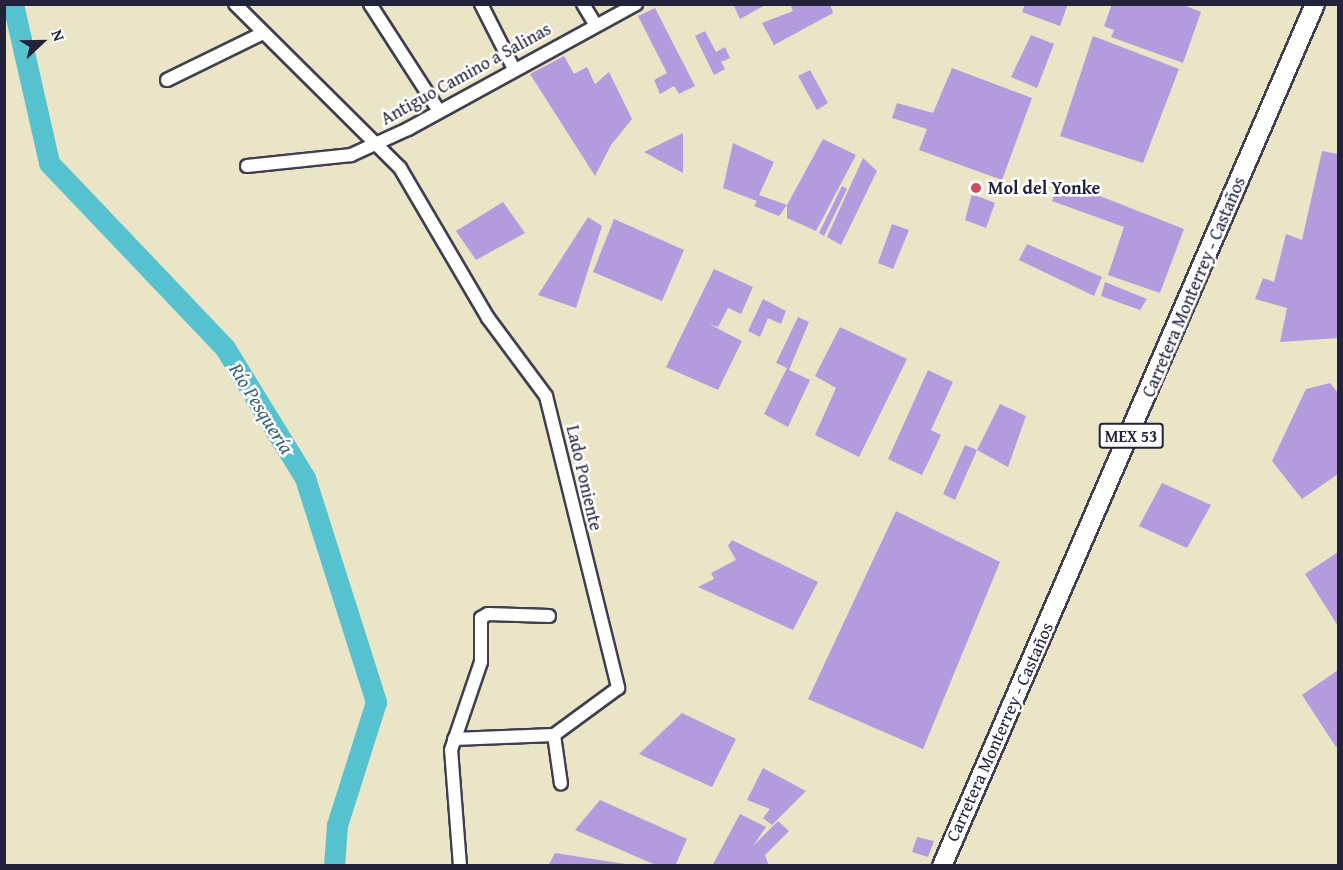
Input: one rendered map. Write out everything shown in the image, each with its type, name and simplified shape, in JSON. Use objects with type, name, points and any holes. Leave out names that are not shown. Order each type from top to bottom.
[{"type":"main road","name":"Carretera Monterrey - Castaños","points":[[942,866],[1315,4]]},
{"type":"street","points":[[236,4],[261,34],[378,143]]},
{"type":"street","points":[[370,4],[439,111]]},
{"type":"street","points":[[481,4],[514,69]]},
{"type":"street","points":[[583,4],[595,24]]},
{"type":"street","name":"Antiguo Camino a Salinas","points":[[247,165],[332,159],[378,143],[595,24],[636,4]]},
{"type":"street","points":[[167,80],[261,34]]},
{"type":"street","name":"Lado Poniente","points":[[378,143],[416,191],[488,318],[546,396],[586,570],[618,684],[614,693],[554,735]]},
{"type":"street","points":[[460,866],[451,769],[454,739],[481,662],[481,618],[488,614],[549,616]]},
{"type":"street","points":[[454,739],[554,735],[561,784]]},
{"type":"building","points":[[733,4],[767,4],[740,19]]},
{"type":"building","points":[[796,4],[830,4],[833,13],[774,45],[762,23],[793,11],[791,7]]},
{"type":"building","points":[[1025,4],[1068,4],[1060,26],[1022,12]]},
{"type":"building","points":[[1112,4],[1181,4],[1201,12],[1183,63],[1111,37],[1114,30],[1104,26]]},
{"type":"building","points":[[655,8],[695,86],[679,94],[674,86],[660,94],[654,80],[667,73],[638,16]]},
{"type":"building","points":[[705,31],[716,52],[725,47],[730,58],[721,62],[725,69],[714,75],[695,36]]},
{"type":"building","points":[[1031,35],[1054,44],[1037,88],[1011,77]]},
{"type":"building","points":[[1093,36],[1179,69],[1143,163],[1060,136]]},
{"type":"building","points":[[564,56],[574,74],[587,67],[595,84],[609,72],[632,119],[611,145],[595,176],[530,74]]},
{"type":"building","points":[[952,68],[1032,98],[1002,180],[919,150],[927,129],[892,118],[897,103],[933,113]]},
{"type":"building","points":[[810,70],[828,103],[817,110],[798,76]]},
{"type":"building","points":[[683,133],[683,173],[644,152]]},
{"type":"building","points":[[823,139],[856,155],[816,231],[787,218],[787,205]]},
{"type":"building","points":[[733,143],[774,162],[759,195],[787,205],[779,216],[754,206],[757,201],[723,188]]},
{"type":"building","points":[[1322,151],[1338,154],[1338,338],[1280,342],[1287,308],[1255,299],[1263,278],[1274,282],[1286,234],[1302,240]]},
{"type":"building","points":[[863,158],[877,171],[841,245],[827,237]]},
{"type":"building","points":[[1059,180],[1184,229],[1160,293],[1108,275],[1124,227],[1052,201]]},
{"type":"building","points":[[842,186],[847,189],[824,236],[819,233]]},
{"type":"building","points":[[972,194],[995,203],[986,228],[965,220]]},
{"type":"building","points":[[503,202],[525,233],[476,260],[456,231]]},
{"type":"building","points":[[588,217],[602,226],[576,308],[538,295]]},
{"type":"building","points":[[614,219],[684,250],[662,301],[593,272]]},
{"type":"building","points":[[892,224],[909,230],[893,269],[878,263]]},
{"type":"building","points":[[1027,244],[1102,277],[1094,296],[1019,260]]},
{"type":"building","points":[[714,269],[753,287],[741,314],[728,308],[718,327],[709,324],[742,341],[718,390],[666,367]]},
{"type":"building","points":[[1105,282],[1147,299],[1140,310],[1101,296]]},
{"type":"building","points":[[763,299],[786,311],[781,324],[768,318],[760,337],[748,331]]},
{"type":"building","points":[[798,317],[809,322],[789,370],[810,380],[788,427],[764,414],[787,368],[776,363]]},
{"type":"building","points":[[840,327],[907,359],[859,457],[815,435],[836,388],[815,376]]},
{"type":"building","points":[[928,370],[953,382],[931,430],[941,435],[922,475],[888,459]]},
{"type":"building","points":[[1330,383],[1338,393],[1338,474],[1302,499],[1272,461],[1306,389]]},
{"type":"building","points":[[1000,404],[1026,416],[1008,467],[977,450]]},
{"type":"building","points":[[965,445],[977,450],[955,500],[943,494]]},
{"type":"building","points":[[1162,483],[1211,505],[1187,548],[1139,526]]},
{"type":"building","points":[[896,511],[1000,562],[923,749],[808,699]]},
{"type":"building","points":[[732,540],[818,582],[793,630],[698,587],[714,579],[711,573],[736,560],[728,546]]},
{"type":"building","points":[[1338,552],[1338,626],[1305,574]]},
{"type":"building","points":[[1338,670],[1338,746],[1336,747],[1302,695]]},
{"type":"building","points":[[682,713],[736,739],[712,787],[639,754]]},
{"type":"building","points":[[763,768],[806,791],[772,825],[763,818],[770,809],[747,800]]},
{"type":"building","points":[[600,800],[687,839],[675,866],[658,866],[575,830]]},
{"type":"building","points":[[740,814],[766,827],[753,846],[778,821],[789,831],[765,855],[769,866],[712,866]]},
{"type":"building","points":[[917,837],[934,841],[928,857],[912,852]]},
{"type":"building","points":[[555,853],[625,864],[625,866],[548,866]]},
{"type":"waterway","name":"Río Pesquería","points":[[13,4],[49,163],[225,348],[305,478],[376,702],[337,825],[334,866]]},
{"type":"place","name":"Mol del Yonke","points":[[976,188]]}]
